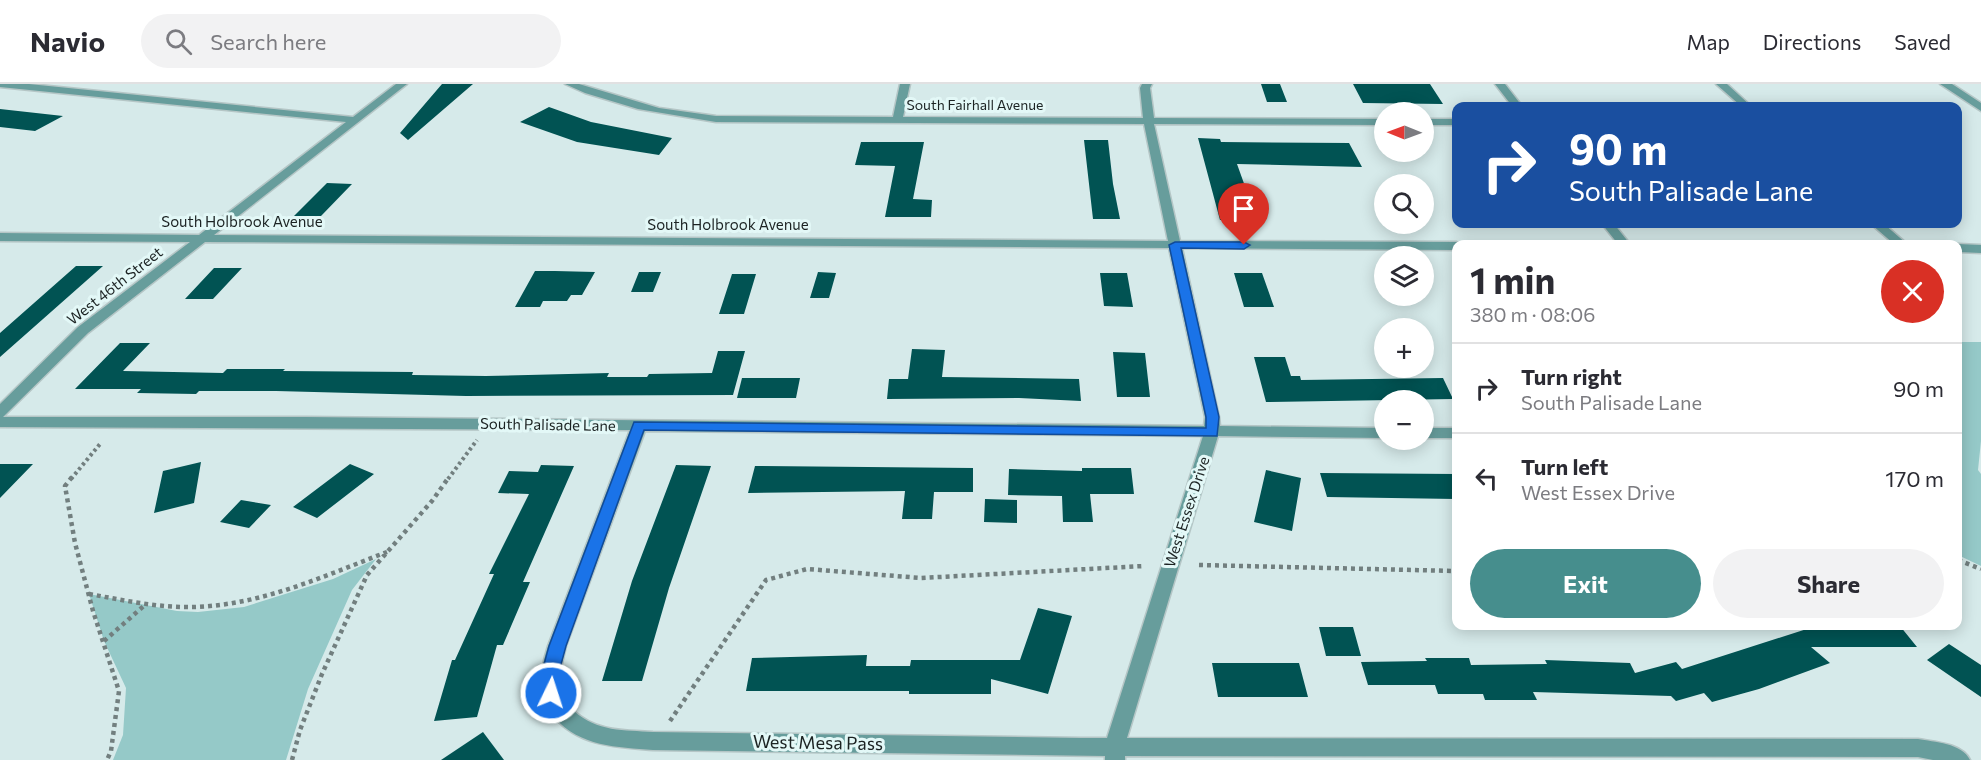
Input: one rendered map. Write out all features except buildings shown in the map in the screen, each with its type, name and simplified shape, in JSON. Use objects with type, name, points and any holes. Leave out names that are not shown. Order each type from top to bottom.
[{"type":"street","points":[[0,84],[356,120]]},
{"type":"street","name":"West 46th Street","points":[[0,413],[83,330],[402,84]]},
{"type":"street","name":"South Fairhall Avenue","points":[[570,84],[616,102],[648,110],[696,117],[1374,122]]},
{"type":"street","points":[[583,89],[594,84]]},
{"type":"street","points":[[897,120],[905,84]]},
{"type":"street","name":"West Essex Drive","points":[[1115,754],[1212,432],[1212,417],[1149,120],[1145,88],[1147,84]]},
{"type":"street","points":[[1500,84],[1514,102]]},
{"type":"street","points":[[1720,84],[1741,102]]},
{"type":"street","points":[[1945,84],[1981,108]]},
{"type":"street","points":[[1434,122],[1452,122]]},
{"type":"street","points":[[1611,228],[1621,240]]},
{"type":"street","points":[[1882,228],[1896,240]]},
{"type":"street","name":"South Holbrook Avenue","points":[[0,237],[1452,246]]},
{"type":"street","points":[[1962,248],[1981,249]]},
{"type":"street","name":"South Palisade Lane","points":[[0,422],[487,424],[1374,433]]},
{"type":"street","name":"West Mesa Pass","points":[[639,426],[557,646],[552,668],[551,693],[574,725],[597,735],[653,741],[1115,754],[1918,748],[1948,754],[1960,760]]},
{"type":"street","points":[[1434,433],[1452,433]]},
{"type":"path","points":[[292,760],[300,730],[322,674],[367,575],[462,463],[487,424]]},
{"type":"path","points":[[100,444],[65,486],[75,543],[93,611],[119,691],[111,751],[107,760]]},
{"type":"path","points":[[89,594],[192,608],[227,605],[266,598],[387,552]]},
{"type":"path","points":[[1962,562],[1981,569]]},
{"type":"path","points":[[1199,565],[1452,571]]},
{"type":"path","points":[[669,722],[766,580],[807,569],[921,578],[1144,566]]},
{"type":"path","points":[[104,641],[147,603]]},
{"type":"shaded area","points":[[1962,342],[1981,342],[1981,441],[1978,470],[1981,474],[1981,566],[1962,557]]},
{"type":"shaded area","points":[[376,559],[352,590],[308,689],[286,760],[113,760],[123,735],[126,688],[104,641],[89,594],[177,611],[198,612],[244,607],[333,579]]},
{"type":"route","points":[[551,693],[552,668],[557,646],[639,426],[1212,432],[1212,417],[1175,245],[1244,245]]}]
